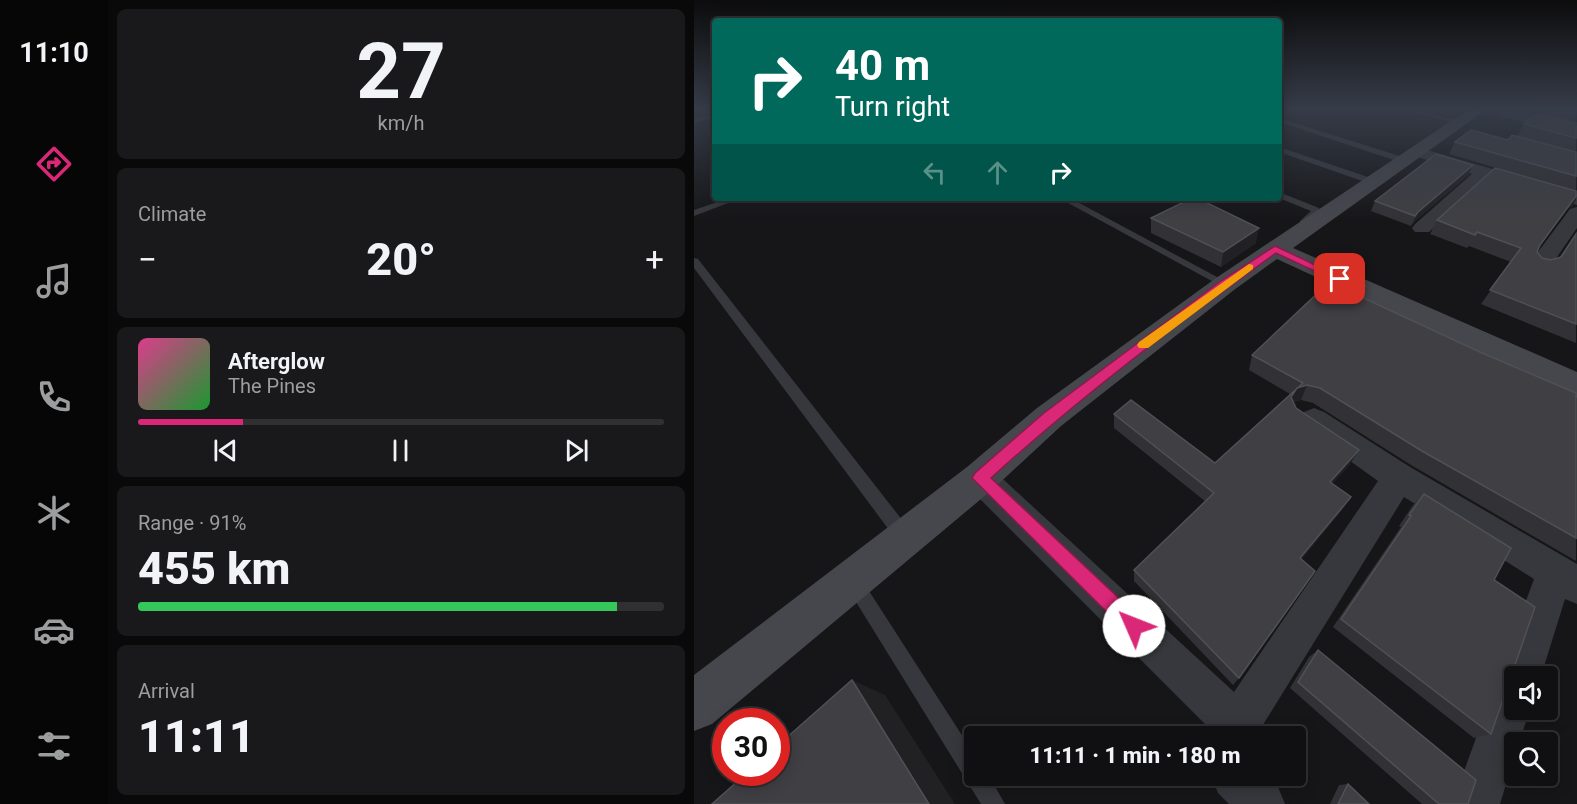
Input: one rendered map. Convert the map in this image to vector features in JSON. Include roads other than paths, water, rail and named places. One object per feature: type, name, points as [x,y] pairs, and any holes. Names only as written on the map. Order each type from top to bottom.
[{"type":"street","points":[[694,706],[980,478],[1049,417],[1273,247],[1427,147]]},
{"type":"street","points":[[1410,156],[1484,172],[1576,200]]},
{"type":"street","points":[[1422,228],[1484,172]]},
{"type":"street","points":[[1540,265],[1576,213]]},
{"type":"street","points":[[1273,247],[1576,386]]},
{"type":"street","points":[[1302,412],[1399,477],[1566,579],[1525,666]]},
{"type":"street","points":[[1237,726],[1399,477]]},
{"type":"street","points":[[980,478],[1229,726]]},
{"type":"street","points":[[1476,804],[1504,720]]},
{"type":"street","points":[[1244,786],[1261,804]]},
{"type":"lane","points":[[1376,147],[1410,156]]},
{"type":"lane","points":[[1282,150],[1371,181]]},
{"type":"lane","points":[[1273,247],[1316,210],[1282,196]]},
{"type":"lane","points":[[694,213],[728,201]]},
{"type":"lane","points":[[1069,201],[1225,284]]},
{"type":"lane","points":[[694,261],[905,537]]},
{"type":"lane","points":[[852,579],[964,757]]},
{"type":"lane","points":[[983,786],[994,804]]}]
